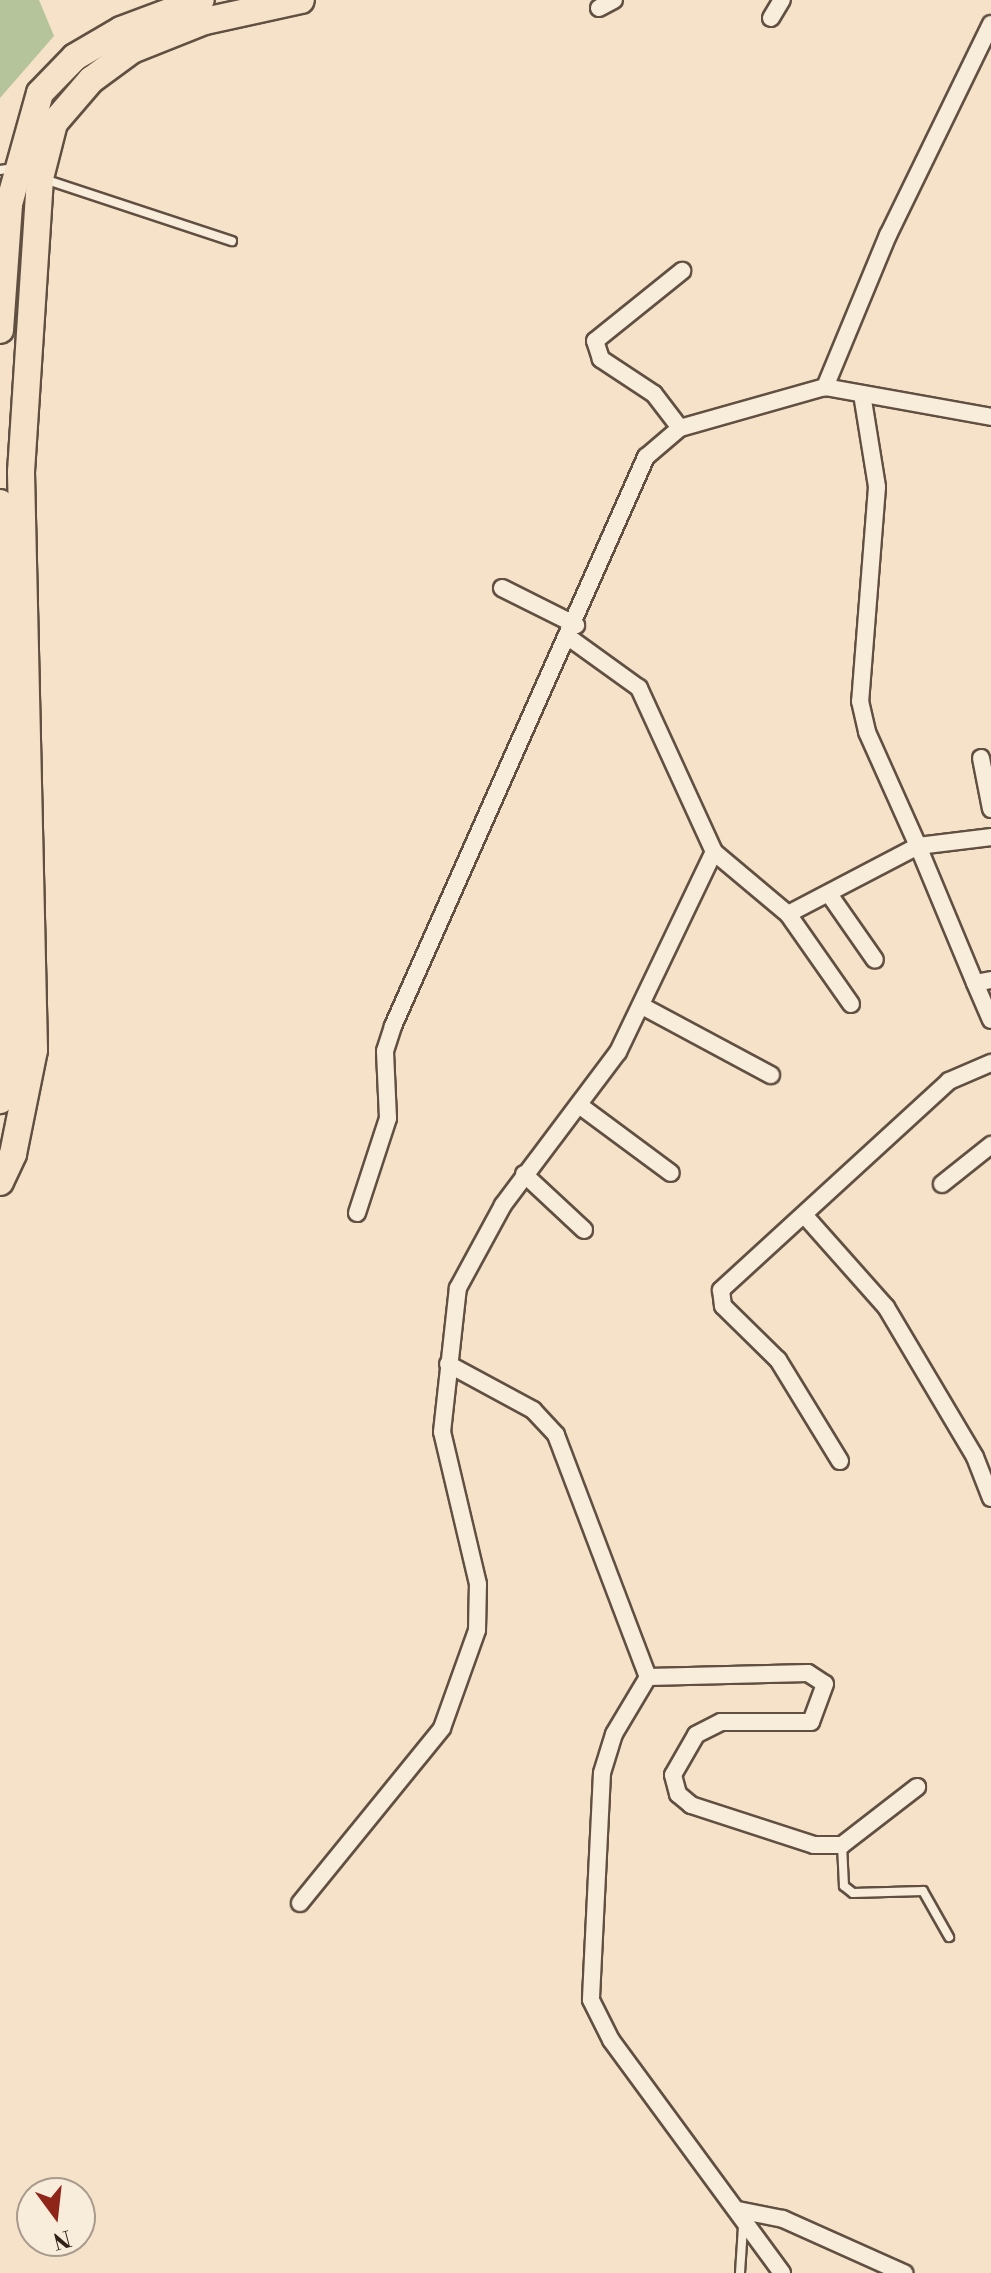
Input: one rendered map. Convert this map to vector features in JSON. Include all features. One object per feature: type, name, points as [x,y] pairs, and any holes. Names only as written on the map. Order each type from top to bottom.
[{"type":"highway","points":[[0,330],[19,172],[40,93],[75,57],[149,16],[201,0]]},
{"type":"highway","points":[[0,1182],[13,1154],[34,1050],[21,472],[19,172],[54,123],[91,80],[132,50],[205,21],[301,0]]},
{"type":"highway","points":[[0,503],[10,1039],[0,1100]]},
{"type":"street","points":[[771,18],[782,0]]},
{"type":"street","points":[[825,387],[860,298],[991,24]]},
{"type":"street","points":[[680,428],[654,394],[601,359],[595,341],[682,271]]},
{"type":"street","points":[[357,1213],[388,1118],[385,1051],[393,1026],[472,838],[574,632],[646,457],[680,428],[825,387],[991,417]]},
{"type":"street","points":[[862,394],[877,487],[860,701],[918,846],[983,982],[991,1020]]},
{"type":"street","points":[[502,588],[574,632],[639,688],[714,852],[788,914],[851,1004]]},
{"type":"street","points":[[981,758],[991,809]]},
{"type":"street","points":[[788,914],[918,846],[991,837]]},
{"type":"street","points":[[300,1903],[442,1728],[477,1630],[478,1584],[443,1447],[448,1364],[458,1288],[524,1174],[579,1105],[644,1007],[714,852]]},
{"type":"street","points":[[829,894],[875,960]]},
{"type":"street","points":[[644,1007],[771,1075]]},
{"type":"street","points":[[840,1461],[778,1360],[720,1298],[725,1283],[806,1217],[949,1081],[991,1063]]},
{"type":"street","points":[[579,1105],[671,1173]]},
{"type":"street","points":[[942,1184],[991,1145]]},
{"type":"street","points":[[524,1174],[584,1230]]},
{"type":"street","points":[[806,1217],[886,1307],[975,1457],[991,1498]]},
{"type":"street","points":[[448,1364],[533,1410],[556,1435],[648,1677]]},
{"type":"street","points":[[648,1677],[821,1677],[825,1688],[815,1719],[712,1725],[691,1741],[674,1785],[691,1805],[814,1845],[842,1845],[917,1787]]},
{"type":"street","points":[[648,1677],[614,1734],[602,1773],[589,1987],[611,2040],[782,2273]]},
{"type":"street","points":[[740,2214],[783,2219],[904,2273]]},
{"type":"lane","points":[[19,172],[232,241]]},
{"type":"lane","points":[[842,1845],[844,1886],[853,1893],[923,1891],[949,1937]]},
{"type":"lane","points":[[740,2214],[740,2273]]},
{"type":"green space","points":[[0,0],[39,0],[54,36],[0,98]]}]
